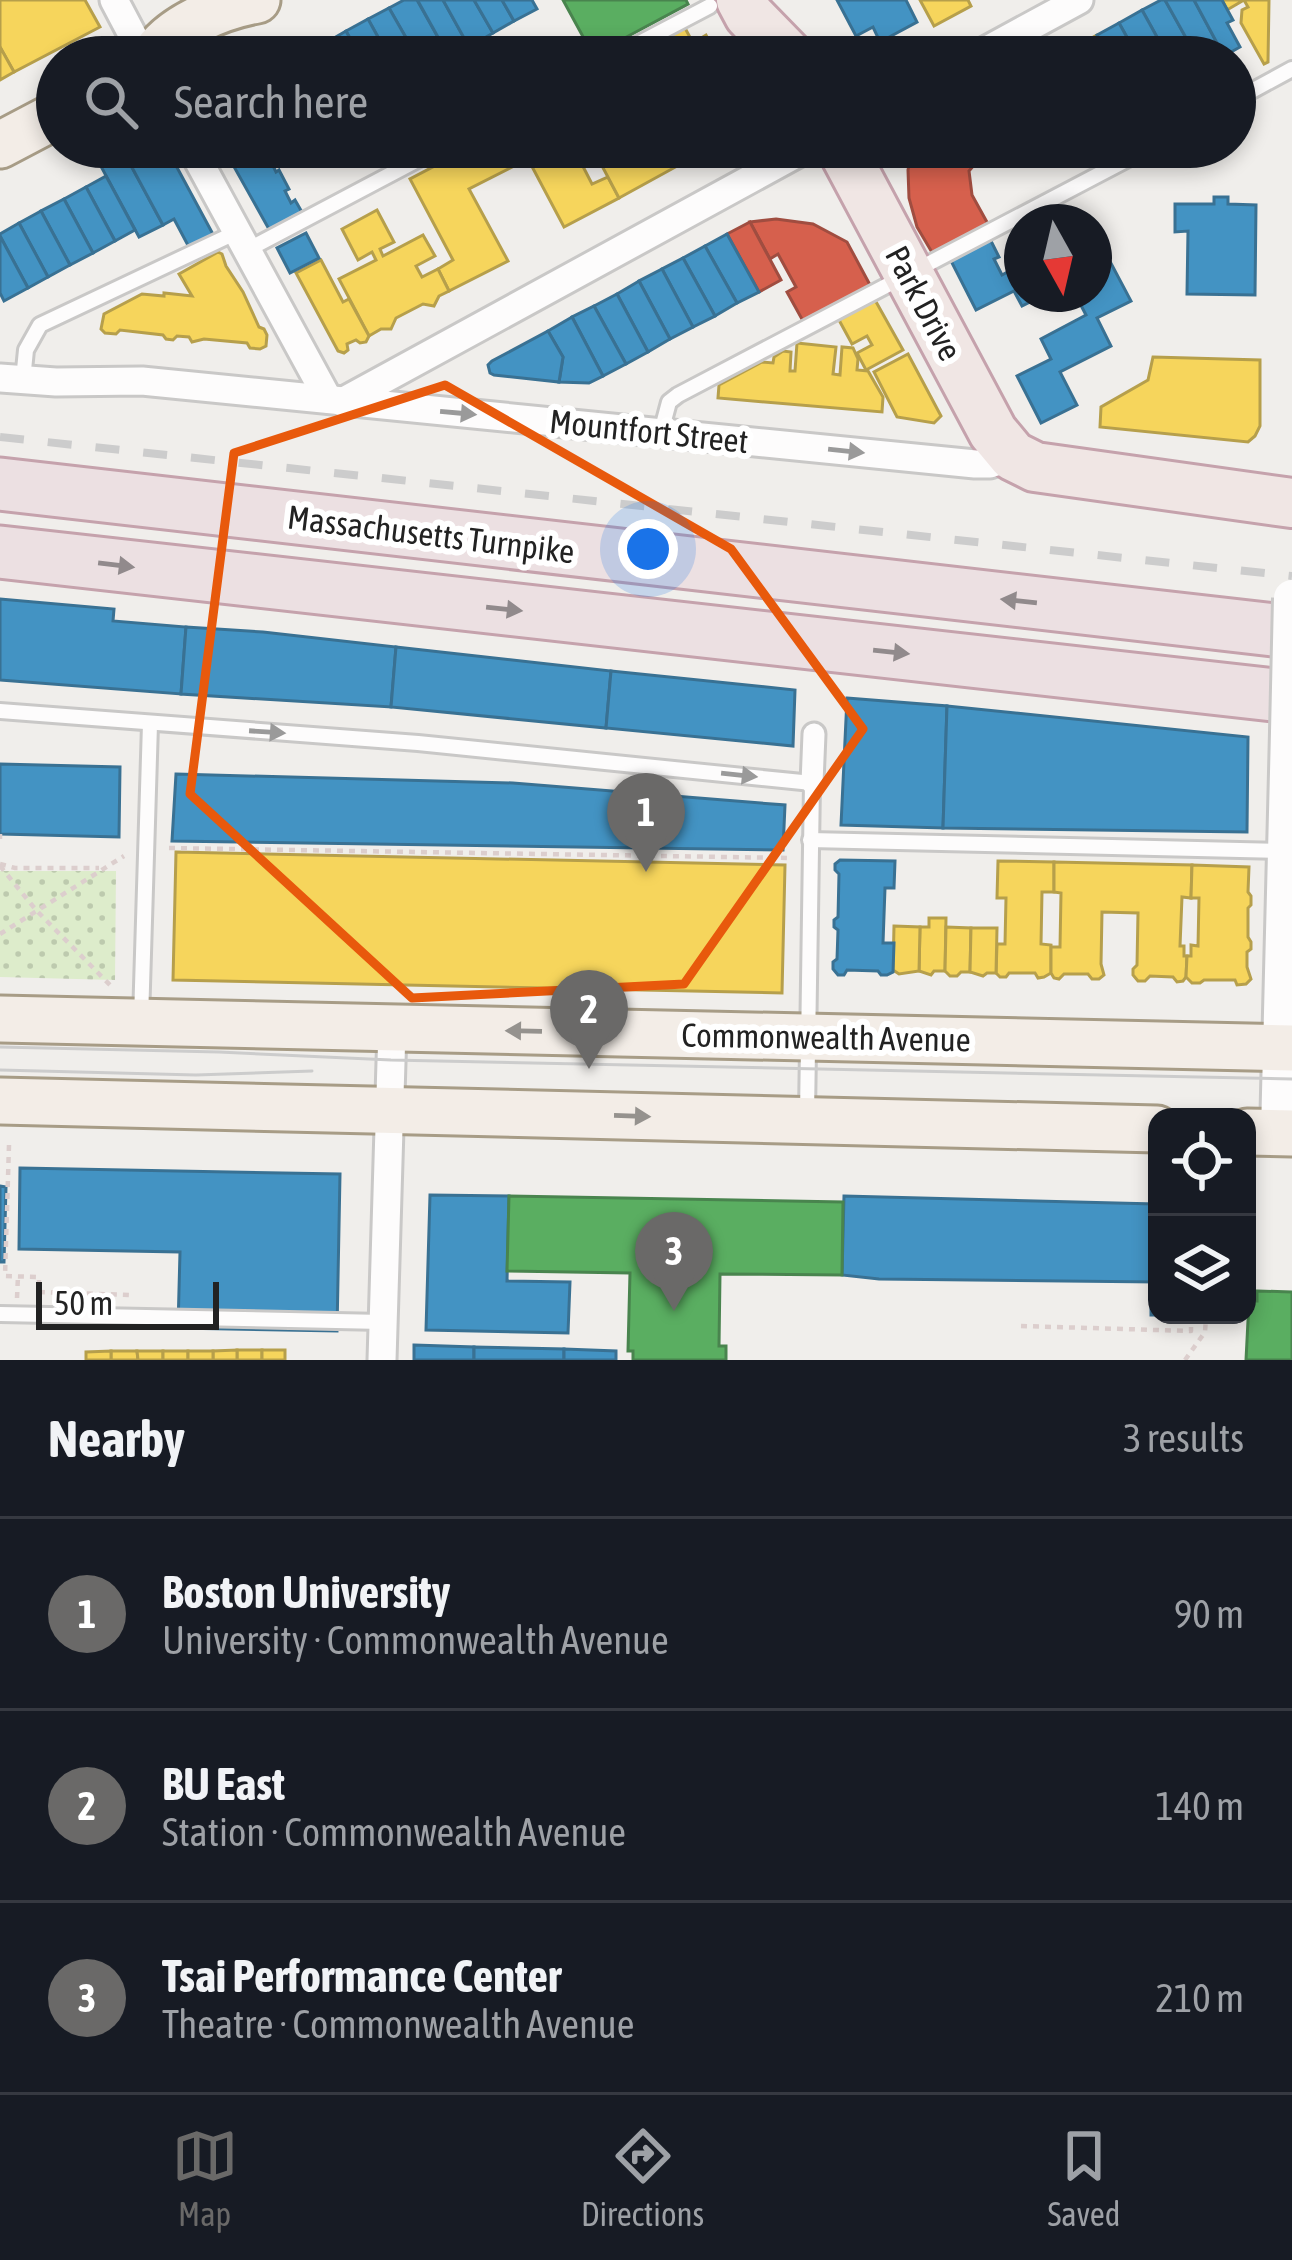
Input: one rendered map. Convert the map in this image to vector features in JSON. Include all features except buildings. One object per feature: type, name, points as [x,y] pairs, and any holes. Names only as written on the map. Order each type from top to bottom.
[{"type":"highway","points":[[783,0],[789,36]]},
{"type":"highway","points":[[725,3],[749,15],[770,36]]},
{"type":"highway","name":"Park Drive","points":[[852,168],[993,432],[1013,456]]},
{"type":"highway","name":"Mountfort Street","points":[[1013,456],[1035,467],[1292,503]]},
{"type":"highway","name":"Massachusetts Turnpike","points":[[0,484],[1292,632]]},
{"type":"highway","name":"Massachusetts Turnpike","points":[[0,552],[1291,714]]},
{"type":"main road","points":[[171,36],[224,9],[257,0]]},
{"type":"main road","points":[[230,36],[272,0]]},
{"type":"main road","points":[[0,145],[36,126]]},
{"type":"main road","name":"Commonwealth Avenue","points":[[0,1019],[129,1007],[392,1029],[1287,1047]]},
{"type":"main road","points":[[0,1101],[1148,1129]]},
{"type":"street","points":[[114,0],[136,36]]},
{"type":"street","points":[[1013,36],[1079,0]]},
{"type":"street","points":[[202,168],[335,401],[770,168]]},
{"type":"street","name":"Mountfort Street","points":[[11,379],[142,381],[975,464],[1013,456]]},
{"type":"street","points":[[1273,1132],[1287,1047],[1292,598]]},
{"type":"street","points":[[812,783],[814,734]]},
{"type":"street","points":[[382,1360],[392,1029]]},
{"type":"lane","points":[[657,36],[725,3]]},
{"type":"lane","points":[[1256,89],[1292,69]]},
{"type":"lane","points":[[11,379],[40,326],[242,241],[397,168]]},
{"type":"lane","points":[[661,432],[669,402],[678,394],[1110,168]]},
{"type":"lane","points":[[0,712],[418,743],[812,783],[806,1120]]},
{"type":"lane","points":[[129,1007],[151,724]]},
{"type":"lane","points":[[810,840],[1286,851]]},
{"type":"lane","points":[[0,1314],[383,1322]]},
{"type":"path","points":[[169,848],[789,858]]},
{"type":"path","points":[[0,934],[124,856]]},
{"type":"path","points":[[0,865],[36,910],[129,1007]]},
{"type":"path","points":[[0,865],[105,868]]},
{"type":"path","points":[[9,1145],[5,1276],[39,1277],[39,1292],[131,1295],[130,1317]]},
{"type":"path","points":[[17,1304],[18,1276]]},
{"type":"path","points":[[1021,1326],[1191,1330],[1191,1324]]},
{"type":"path","points":[[1185,1360],[1206,1324]]},
{"type":"highlighted area","points":[[445,385],[731,549],[863,729],[684,984],[412,998],[190,794],[234,453]]},
{"type":"green space","points":[[0,871],[116,871],[115,980],[0,977]]},
{"type":"tram line","points":[[0,1047],[1292,1079]]},
{"type":"tram line","points":[[0,1070],[196,1075],[312,1071]]},
{"type":"railway","points":[[0,437],[1292,576]]},
{"type":"place","name":"Boston University","points":[[646,872]]},
{"type":"place","name":"BU East","points":[[589,1069]]},
{"type":"place","name":"Tsai Performance Center","points":[[674,1311]]}]
